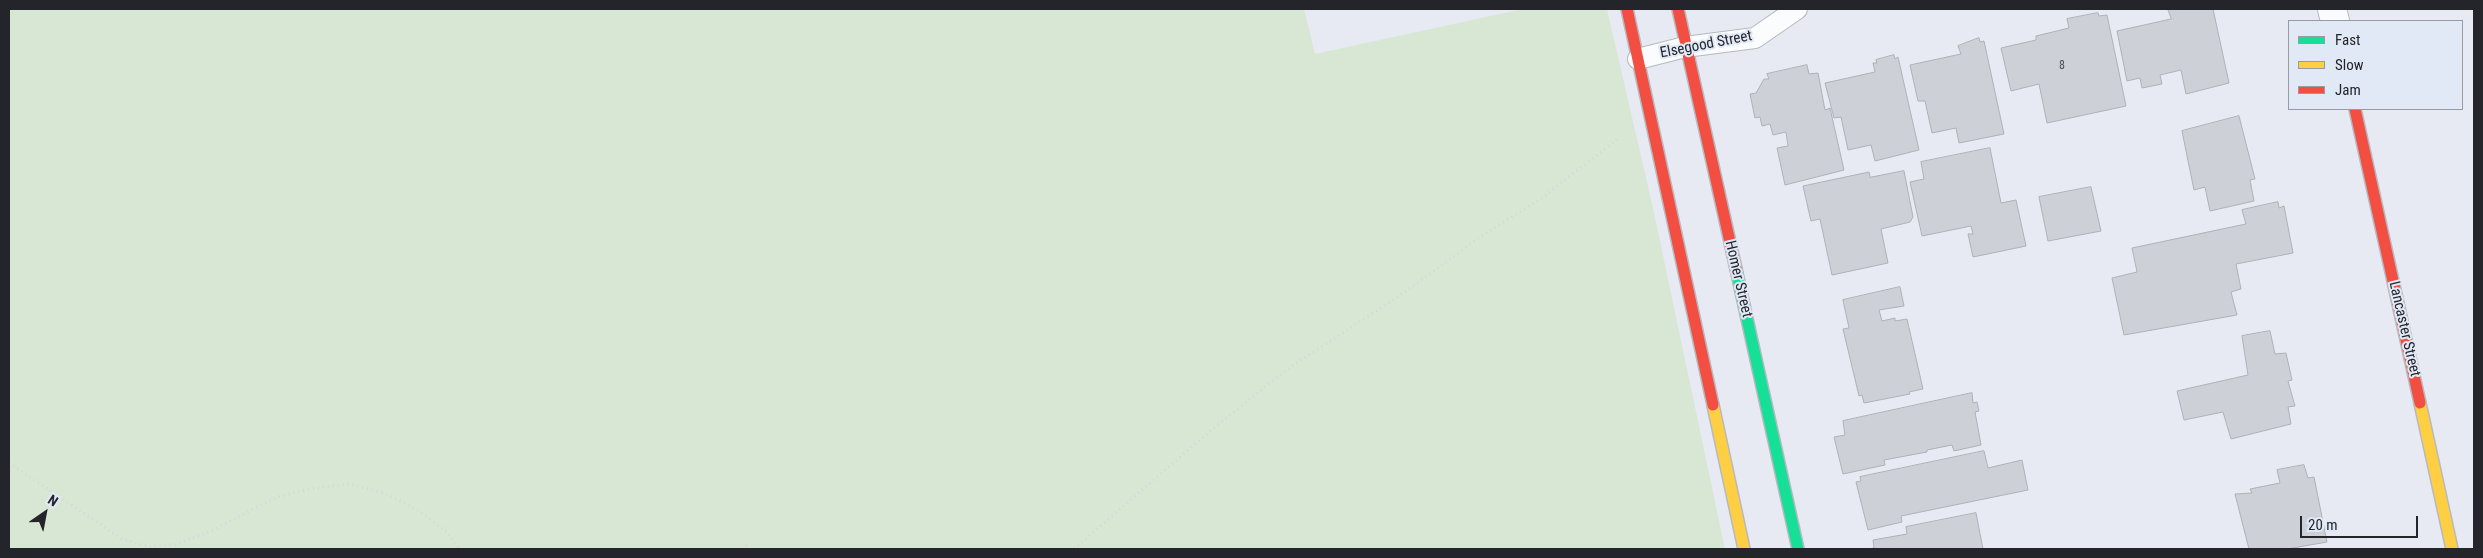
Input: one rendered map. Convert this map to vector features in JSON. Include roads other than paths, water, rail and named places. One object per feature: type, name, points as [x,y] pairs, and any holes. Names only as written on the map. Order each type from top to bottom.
[{"type":"street","points":[[1627,9],[1744,549]]},
{"type":"street","name":"Homer Street","points":[[1678,9],[1798,549]]},
{"type":"street","name":"Lancaster Street","points":[[2355,110],[2452,549]]},
{"type":"lane","name":"Elsegood Street","points":[[1638,59],[1685,47],[1755,38],[1797,9]]}]
